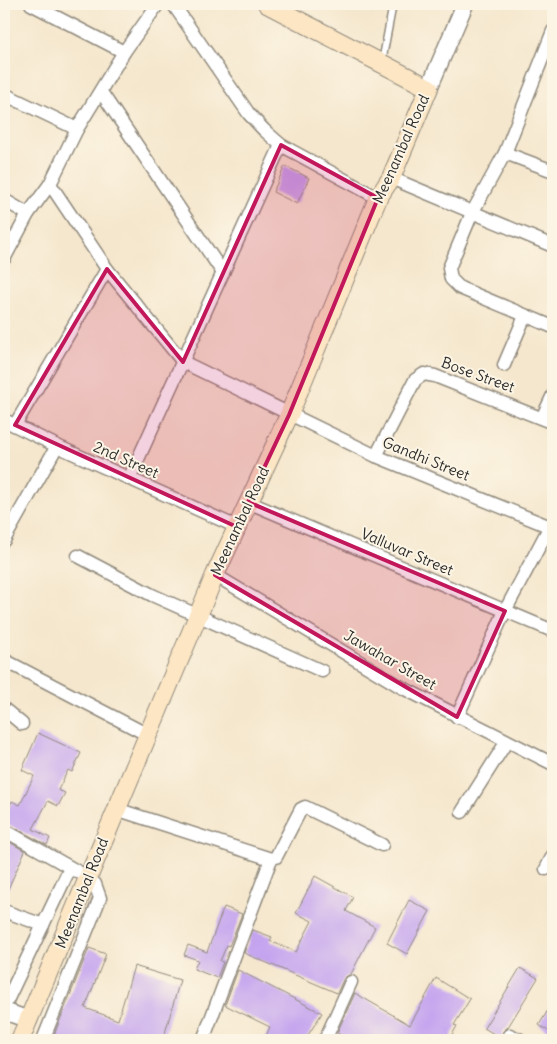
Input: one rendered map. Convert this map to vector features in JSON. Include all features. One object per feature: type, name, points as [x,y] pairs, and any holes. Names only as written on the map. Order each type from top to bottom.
[{"type":"main road","points":[[267,4],[429,88]]},
{"type":"main road","name":"Meenambal Road","points":[[20,1040],[200,614],[214,575],[289,415],[378,198],[391,178],[429,88]]},
{"type":"street","points":[[31,4],[124,52]]},
{"type":"street","points":[[4,259],[28,214],[50,184],[77,129],[124,52],[158,4]]},
{"type":"street","points":[[173,4],[249,114],[281,145],[378,198]]},
{"type":"street","name":"Meenambal Road","points":[[429,88],[465,4]]},
{"type":"street","points":[[553,31],[505,153],[472,213],[449,268],[451,279],[460,288],[553,327]]},
{"type":"street","points":[[101,92],[223,273]]},
{"type":"street","points":[[4,94],[77,129]]},
{"type":"street","points":[[129,478],[281,145]]},
{"type":"street","points":[[505,153],[553,171]]},
{"type":"street","points":[[391,178],[553,246]]},
{"type":"street","points":[[50,184],[107,269],[183,362]]},
{"type":"street","points":[[4,200],[28,214]]},
{"type":"street","points":[[10,422],[107,269]]},
{"type":"street","points":[[504,365],[525,316]]},
{"type":"street","name":"Gandhi Street","points":[[183,362],[376,456],[552,527]]},
{"type":"street","name":"Bose Street","points":[[376,456],[415,380],[424,374],[444,379],[548,420]]},
{"type":"street","points":[[548,420],[553,395]]},
{"type":"street","name":"2nd Street","points":[[10,422],[57,446],[237,527]]},
{"type":"street","points":[[6,531],[57,446]]},
{"type":"street","name":"Valluvar Street","points":[[248,502],[553,631]]},
{"type":"street","points":[[457,716],[505,611],[552,527]]},
{"type":"street","points":[[78,556],[152,595],[200,614],[322,671]]},
{"type":"street","name":"Jawahar Street","points":[[214,575],[403,688],[553,764]]},
{"type":"street","points":[[4,660],[148,735]]},
{"type":"street","points":[[4,709],[22,724]]},
{"type":"street","points":[[462,812],[508,741]]},
{"type":"street","points":[[116,809],[271,859],[276,857],[301,808],[305,807],[382,845]]},
{"type":"street","points":[[4,830],[89,878],[95,884],[100,898],[43,1040]]},
{"type":"street","points":[[546,869],[553,855]]},
{"type":"street","points":[[203,1040],[271,859]]},
{"type":"street","points":[[4,1007],[70,868]]},
{"type":"street","points":[[4,911],[43,925]]},
{"type":"street","points":[[325,1040],[351,982]]},
{"type":"street","points":[[4,1011],[29,1020]]},
{"type":"lane","points":[[382,63],[393,4]]},
{"type":"highlighted area","points":[[281,145],[378,198],[289,415],[248,502],[505,611],[457,717],[215,575],[237,527],[15,425],[107,269],[183,362]]},
{"type":"building","points":[[285,166],[309,178],[297,204],[273,192]]},
{"type":"building","points":[[38,733],[81,753],[72,772],[68,770],[58,790],[65,793],[58,806],[48,801],[33,829],[50,838],[47,845],[4,822],[4,817],[12,801],[20,805],[34,776],[22,770]]},
{"type":"building","points":[[4,839],[25,851],[4,898]]},
{"type":"building","points":[[315,876],[353,897],[346,911],[375,927],[351,974],[344,978],[337,993],[244,953],[253,930],[272,937],[270,941],[296,952],[312,921],[296,913]]},
{"type":"building","points":[[409,900],[430,911],[407,954],[387,943]]},
{"type":"building","points":[[224,907],[242,914],[229,946],[227,945],[220,961],[223,962],[217,978],[194,969],[198,960],[184,955],[188,945],[207,952]]},
{"type":"building","points":[[89,948],[106,954],[85,1008],[118,1020],[134,966],[180,980],[163,1040],[52,1040]]},
{"type":"building","points":[[520,968],[538,978],[508,1027],[503,1031],[501,1038],[484,1028]]},
{"type":"building","points":[[238,970],[322,1013],[305,1040],[264,1040],[270,1027],[225,1005]]},
{"type":"building","points":[[436,978],[470,999],[454,1025],[457,1026],[449,1040],[350,1040],[337,1033],[355,993],[410,1025]]},
{"type":"building","points":[[553,1002],[553,1034],[539,1025]]}]
